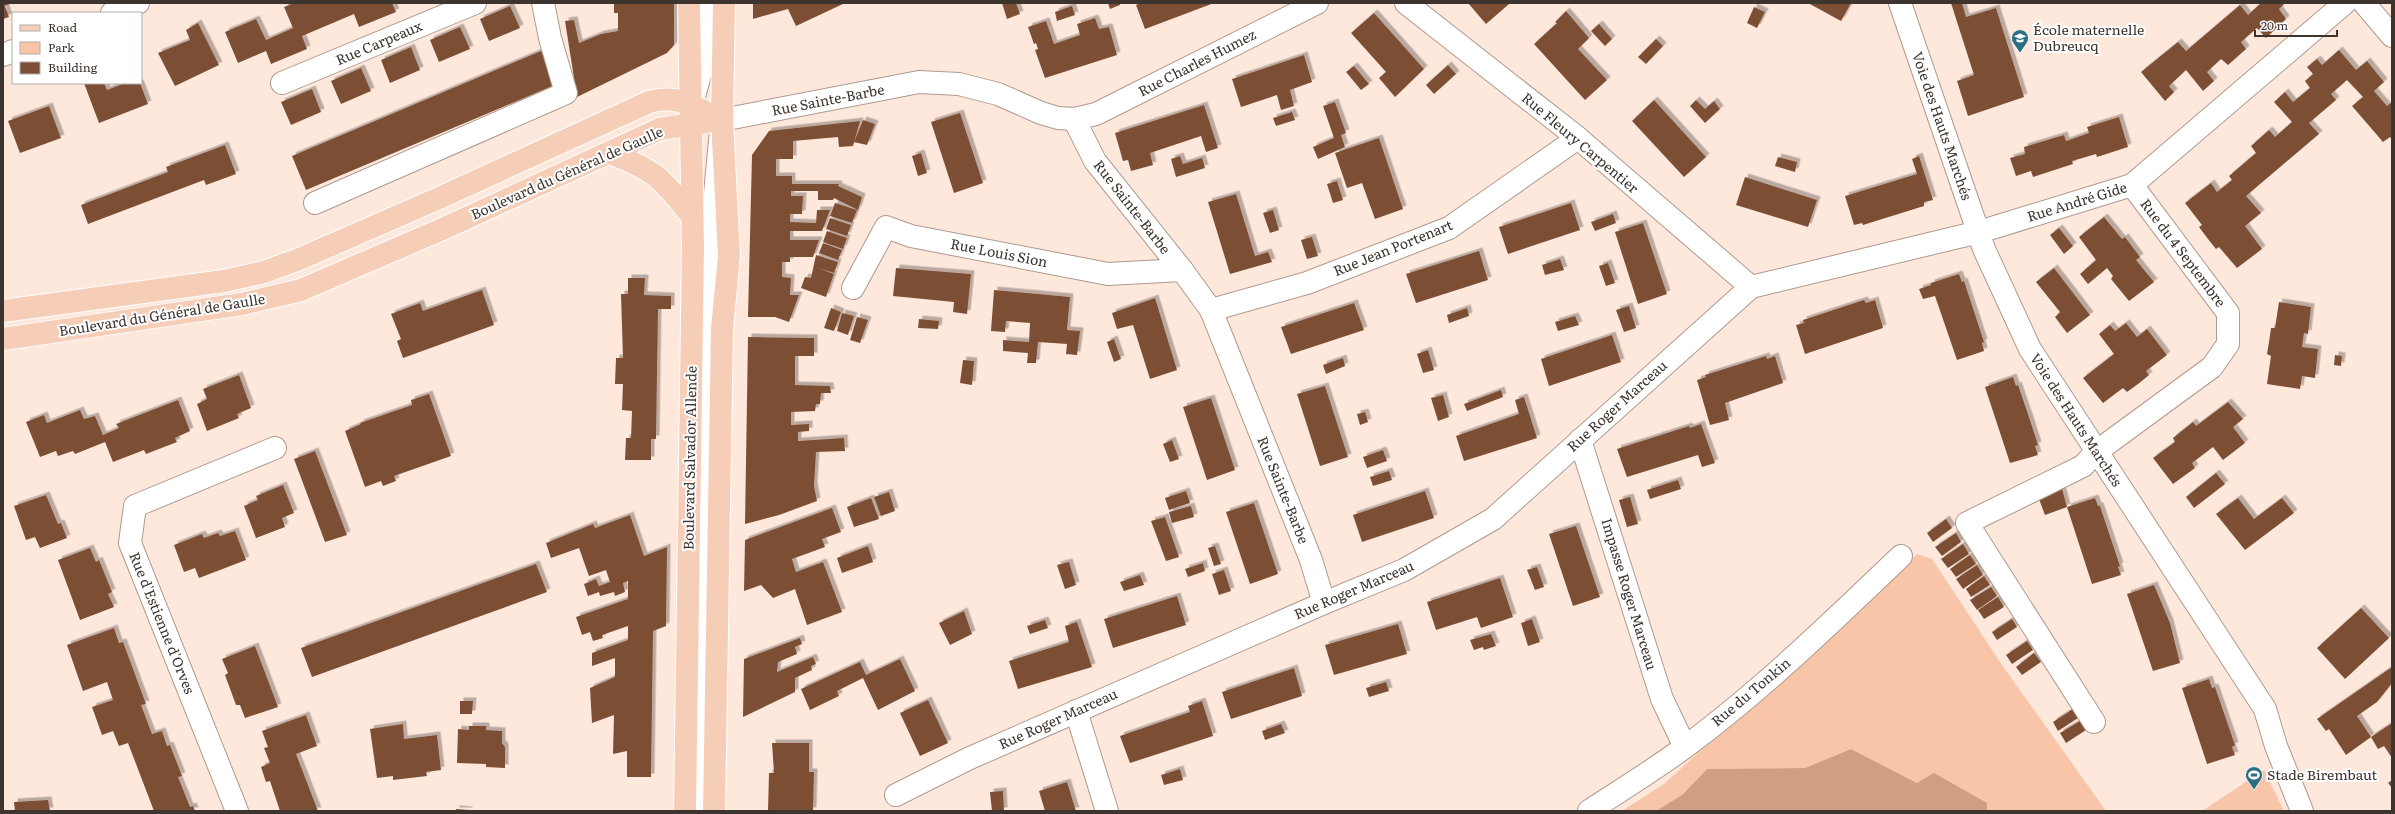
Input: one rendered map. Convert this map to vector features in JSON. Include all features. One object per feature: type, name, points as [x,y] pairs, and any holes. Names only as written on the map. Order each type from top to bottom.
[{"type":"main road","name":"Boulevard Salvador Allende","points":[[685,811],[693,247],[691,215],[692,114],[689,3]]},
{"type":"main road","points":[[714,811],[722,329],[729,256],[722,120],[724,3]]},
{"type":"main road","name":"Boulevard du Général de Gaulle","points":[[3,311],[224,281],[264,272],[297,260],[423,205],[649,102],[662,98],[677,99],[692,114],[722,120]]},
{"type":"main road","name":"Boulevard du Général de Gaulle","points":[[3,339],[242,304],[301,290],[447,227],[692,114]]},
{"type":"main road","points":[[610,153],[639,164],[654,174],[666,184],[691,215]]},
{"type":"street","points":[[115,12],[138,3]]},
{"type":"street","name":"Rue Carpeaux","points":[[282,83],[475,3]]},
{"type":"street","points":[[315,203],[566,93],[550,38],[543,3]]},
{"type":"street","points":[[692,114],[710,38],[710,3]]},
{"type":"street","name":"Rue Charles Humez","points":[[1074,118],[1096,114],[1317,3]]},
{"type":"street","name":"Rue Fleury Carpentier","points":[[1406,3],[1578,138],[1751,287]]},
{"type":"street","name":"Voie des Hauts Marchés","points":[[1900,3],[1984,249],[2030,349],[2265,709],[2276,746],[2302,811]]},
{"type":"street","name":"Rue André Gide","points":[[1751,287],[1979,232],[2132,185],[2345,3]]},
{"type":"street","points":[[2364,3],[2392,36]]},
{"type":"street","name":"Rue Sainte-Barbe","points":[[722,120],[919,82],[959,84],[998,94],[1040,113],[1058,118],[1074,118],[1095,161],[1182,270],[1211,310],[1311,560],[1324,603]]},
{"type":"street","points":[[699,811],[709,257],[722,120]]},
{"type":"street","name":"Rue Jean Portenart","points":[[1211,310],[1308,283],[1449,228],[1578,138]]},
{"type":"street","name":"Rue du 4 Septembre","points":[[2094,722],[1967,523],[2083,466],[2096,452],[2212,367],[2228,344],[2228,313],[2132,185]]},
{"type":"street","name":"Rue Louis Sion","points":[[853,288],[886,227],[911,236],[1108,274],[1182,270]]},
{"type":"street","name":"Rue Roger Marceau","points":[[896,795],[970,758],[1076,711],[1324,603],[1404,570],[1493,519],[1751,287]]},
{"type":"street","name":"Impasse Roger Marceau","points":[[1580,440],[1662,699],[1685,747]]},
{"type":"street","name":"Rue d'Estienne d'Orves","points":[[237,811],[130,543],[135,506],[275,448]]},
{"type":"street","name":"Rue du Tonkin","points":[[1589,811],[1685,747],[1819,634],[1901,556]]},
{"type":"street","points":[[1076,711],[1107,811]]},
{"type":"green space","points":[[1917,554],[1932,559],[2002,665],[2106,811],[1987,811],[1987,803],[1917,783],[1851,749],[1805,768],[1707,769],[1682,795],[1656,811],[1622,811],[1664,784]]},
{"type":"green space","name":"Stade Birembaut","points":[[2264,770],[2284,811],[2202,811]]},
{"type":"shaded area","points":[[1851,749],[1917,783],[1934,773],[1987,803],[1987,811],[1656,811],[1682,795],[1707,769],[1805,768]]},
{"type":"building","points":[[3,3],[12,3],[5,6],[9,17],[3,19]]},
{"type":"building","points":[[294,3],[392,3],[396,12],[359,27],[354,14],[302,36],[307,49],[271,64],[266,51],[238,63],[225,32],[256,19],[266,40],[293,28],[284,7]]},
{"type":"building","points":[[614,3],[674,3],[674,45],[667,53],[577,97],[565,21],[574,20],[579,43],[601,34],[618,31],[618,13],[614,13]]},
{"type":"building","points":[[753,3],[845,3],[796,26],[788,9],[753,19]]},
{"type":"building","points":[[1002,3],[1016,3],[1020,14],[1007,19]]},
{"type":"building","points":[[1108,3],[1120,3],[1120,5],[1110,9]]},
{"type":"building","points":[[1141,3],[1214,3],[1145,29],[1136,5]]},
{"type":"building","points":[[1468,3],[1508,3],[1509,4],[1486,24]]},
{"type":"building","points":[[1808,3],[1851,3],[1841,21]]},
{"type":"building","points":[[1951,3],[1962,3],[1966,17],[1996,8],[2024,97],[1968,116],[1957,81],[1974,75]]},
{"type":"building","points":[[2261,3],[2285,3],[2279,9],[2286,19],[2266,38],[2257,28],[2241,42],[2246,49],[2228,65],[2221,59],[2207,72],[2214,81],[2203,91],[2186,70],[2169,86],[2174,92],[2165,101],[2141,72],[2178,42],[2186,51],[2240,5],[2248,15]]},
{"type":"building","points":[[510,6],[520,28],[489,41],[480,19]]},
{"type":"building","points":[[1072,6],[1075,15],[1057,21],[1055,12]]},
{"type":"building","points":[[1754,7],[1765,12],[1757,28],[1747,23]]},
{"type":"building","points":[[1566,11],[1589,38],[1578,49],[1607,80],[1585,100],[1534,44],[1557,23],[1555,22]]},
{"type":"building","points":[[1374,13],[1424,69],[1395,97],[1379,78],[1386,72],[1351,33]]},
{"type":"building","points":[[1095,18],[1099,29],[1109,27],[1117,55],[1045,78],[1035,50],[1038,49],[1036,43],[1034,44],[1028,27],[1046,21],[1054,44],[1080,35],[1077,24]]},
{"type":"building","points":[[198,23],[219,65],[175,86],[158,53],[190,40],[186,30]]},
{"type":"building","points":[[1599,24],[1612,39],[1605,46],[1591,31]]},
{"type":"building","points":[[460,27],[470,49],[439,62],[430,40]]},
{"type":"building","points":[[1656,39],[1663,46],[1646,64],[1638,57]]},
{"type":"building","points":[[411,47],[420,70],[390,83],[381,60]]},
{"type":"building","points":[[2339,50],[2356,70],[2367,61],[2384,82],[2374,91],[2387,106],[2392,102],[2392,140],[2390,137],[2383,142],[2352,106],[2363,97],[2347,80],[2331,94],[2336,100],[2309,123],[2319,134],[2246,196],[2261,213],[2245,226],[2262,249],[2237,268],[2219,247],[2216,249],[2208,239],[2199,227],[2202,225],[2185,203],[2211,183],[2217,192],[2232,180],[2229,176],[2256,153],[2251,146],[2269,130],[2275,137],[2292,122],[2274,102],[2285,92],[2293,102],[2310,88],[2305,81],[2313,74],[2307,67],[2317,59],[2322,65]]},
{"type":"building","points":[[541,51],[555,85],[306,190],[292,156]]},
{"type":"building","points":[[1304,55],[1312,82],[1290,90],[1294,106],[1281,110],[1277,95],[1241,107],[1232,79]]},
{"type":"building","points":[[1448,65],[1456,74],[1434,94],[1426,85]]},
{"type":"building","points":[[1354,66],[1369,84],[1361,90],[1346,72]]},
{"type":"building","points":[[361,68],[371,91],[341,104],[331,81]]},
{"type":"building","points":[[84,84],[104,84],[107,90],[122,84],[140,84],[148,104],[99,123]]},
{"type":"building","points":[[312,89],[321,112],[291,125],[281,102]]},
{"type":"building","points":[[1654,100],[1706,157],[1684,177],[1632,121]]},
{"type":"building","points":[[1696,100],[1705,109],[1714,101],[1720,109],[1705,123],[1690,106]]},
{"type":"building","points":[[1335,102],[1346,133],[1341,135],[1345,147],[1318,159],[1313,147],[1334,138],[1323,106]]},
{"type":"building","points":[[1204,105],[1218,148],[1206,152],[1201,136],[1150,153],[1153,165],[1131,171],[1128,160],[1123,161],[1115,133]]},
{"type":"building","points":[[49,106],[61,138],[20,153],[8,121]]},
{"type":"building","points":[[1292,112],[1295,120],[1276,126],[1273,118]]},
{"type":"building","points":[[960,113],[983,183],[954,193],[931,122]]},
{"type":"building","points":[[2119,117],[2128,147],[2097,157],[2096,154],[2072,161],[2073,164],[2033,177],[2031,171],[2016,176],[2010,158],[2025,154],[2024,147],[2064,135],[2066,141],[2089,133],[2087,127]]},
{"type":"building","points":[[863,120],[875,124],[867,145],[854,142]]},
{"type":"building","points":[[860,121],[853,146],[839,147],[838,137],[793,141],[793,159],[776,159],[776,176],[792,176],[792,184],[839,184],[838,186],[862,197],[858,210],[834,198],[833,200],[818,200],[818,191],[791,191],[791,196],[803,196],[802,214],[790,214],[790,222],[816,223],[817,210],[830,210],[822,231],[790,231],[790,240],[819,240],[813,257],[790,257],[790,262],[782,262],[782,277],[791,278],[790,295],[799,295],[789,322],[775,317],[748,317],[752,155],[769,131]]},
{"type":"building","points":[[1379,138],[1403,209],[1375,219],[1362,183],[1347,188],[1335,153]]},
{"type":"building","points":[[225,145],[236,174],[206,185],[204,180],[88,224],[81,205],[168,172],[166,167]]},
{"type":"building","points":[[921,153],[927,173],[918,176],[912,156]]},
{"type":"building","points":[[1180,156],[1183,164],[1202,158],[1205,168],[1176,177],[1171,159]]},
{"type":"building","points":[[1919,156],[1933,200],[1924,202],[1924,206],[1863,225],[1862,223],[1854,225],[1845,196],[1917,174],[1912,159]]},
{"type":"building","points":[[1778,157],[1797,162],[1795,172],[1775,166]]},
{"type":"building","points":[[1745,177],[1817,200],[1808,227],[1736,205]]},
{"type":"building","points":[[1337,181],[1343,200],[1333,203],[1327,184]]},
{"type":"building","points":[[1236,194],[1255,256],[1268,252],[1272,262],[1230,274],[1208,202]]},
{"type":"building","points":[[835,203],[857,210],[852,223],[830,216]]},
{"type":"building","points":[[1571,203],[1580,230],[1508,254],[1499,227]]},
{"type":"building","points":[[1273,210],[1279,230],[1270,233],[1263,213]]},
{"type":"building","points":[[1613,214],[1616,223],[1595,231],[1591,222]]},
{"type":"building","points":[[2104,217],[2122,239],[2125,237],[2140,257],[2136,260],[2154,282],[2129,301],[2111,279],[2113,276],[2107,268],[2088,284],[2080,274],[2096,260],[2079,237]]},
{"type":"building","points":[[830,218],[851,225],[847,236],[826,229]]},
{"type":"building","points":[[1643,223],[1667,294],[1638,304],[1615,232]]},
{"type":"building","points":[[2059,228],[2073,246],[2064,254],[2050,235]]},
{"type":"building","points":[[827,231],[847,238],[843,249],[823,242]]},
{"type":"building","points":[[1312,237],[1318,256],[1307,259],[1301,240]]},
{"type":"building","points":[[823,243],[842,250],[838,260],[819,253]]},
{"type":"building","points":[[1479,251],[1488,280],[1416,303],[1406,274]]},
{"type":"building","points":[[816,255],[838,262],[834,273],[818,268],[834,274],[826,297],[801,288],[805,277],[811,278]]},
{"type":"building","points":[[1560,259],[1564,270],[1545,275],[1542,265]]},
{"type":"building","points":[[1608,263],[1615,283],[1606,286],[1599,266]]},
{"type":"building","points":[[896,268],[971,274],[967,314],[953,312],[954,302],[893,296]]},
{"type":"building","points":[[2054,268],[2090,315],[2067,333],[2055,317],[2060,312],[2036,282]]},
{"type":"building","points":[[1959,274],[1962,282],[1964,281],[1984,342],[1982,343],[1984,351],[1957,360],[1935,296],[1923,299],[1919,289],[1931,285],[1931,283]]},
{"type":"building","points":[[628,278],[645,278],[644,295],[671,296],[671,309],[658,309],[656,439],[651,439],[651,460],[625,460],[626,438],[631,438],[632,411],[622,410],[623,384],[615,384],[616,358],[623,358],[621,294],[628,294]]},
{"type":"building","points":[[482,290],[494,325],[403,358],[397,341],[401,339],[391,314],[420,303],[423,311]]},
{"type":"building","points":[[994,290],[1070,297],[1067,330],[1080,331],[1077,355],[1066,354],[1067,344],[1038,342],[1036,363],[1027,363],[1028,353],[1003,351],[1003,340],[1029,342],[1030,323],[1006,321],[1005,332],[991,331]]},
{"type":"building","points":[[1155,298],[1177,370],[1150,379],[1133,325],[1117,329],[1112,313]]},
{"type":"building","points":[[1864,300],[1866,303],[1875,300],[1883,328],[1805,354],[1796,325],[1804,323],[1803,320]]},
{"type":"building","points":[[2279,302],[2311,307],[2308,334],[2304,333],[2302,347],[2318,349],[2315,378],[2302,376],[2300,389],[2267,384],[2271,356],[2267,354],[2271,328],[2275,328]]},
{"type":"building","points":[[1354,303],[1364,330],[1291,354],[1281,327]]},
{"type":"building","points":[[1629,306],[1636,328],[1624,332],[1616,310]]},
{"type":"building","points":[[831,308],[841,312],[834,331],[824,328]]},
{"type":"building","points":[[1467,308],[1469,316],[1449,323],[1447,315]]},
{"type":"building","points":[[842,313],[854,316],[848,335],[837,331]]},
{"type":"building","points":[[1575,316],[1579,325],[1558,331],[1555,322]]},
{"type":"building","points":[[857,317],[868,320],[860,343],[850,340]]},
{"type":"building","points":[[919,319],[939,321],[938,329],[918,328]]},
{"type":"building","points":[[2126,323],[2137,337],[2147,329],[2167,355],[2146,371],[2149,375],[2138,384],[2127,392],[2123,388],[2103,403],[2083,378],[2114,354],[2099,334],[2110,325],[2115,331]]},
{"type":"building","points":[[1612,335],[1621,362],[1549,386],[1541,359]]},
{"type":"building","points":[[748,337],[814,338],[814,356],[795,356],[795,385],[830,386],[831,393],[821,393],[820,404],[816,404],[815,411],[791,412],[791,425],[809,424],[809,431],[798,432],[798,441],[844,438],[845,451],[816,452],[814,486],[817,501],[779,515],[745,524]]},
{"type":"building","points":[[1114,339],[1121,359],[1114,362],[1107,342]]},
{"type":"building","points":[[1428,350],[1434,370],[1423,373],[1417,354]]},
{"type":"building","points":[[2335,355],[2342,356],[2341,366],[2334,365]]},
{"type":"building","points":[[1766,356],[1767,359],[1775,356],[1783,383],[1725,403],[1729,420],[1710,425],[1697,380],[1706,377],[1705,375]]},
{"type":"building","points":[[1343,358],[1345,366],[1326,374],[1323,365]]},
{"type":"building","points":[[963,360],[974,361],[972,385],[960,383]]},
{"type":"building","points":[[239,375],[251,408],[237,414],[239,418],[207,431],[197,404],[207,399],[203,389]]},
{"type":"building","points":[[2013,377],[2016,386],[2018,385],[2038,445],[2035,446],[2038,455],[2010,463],[1985,387]]},
{"type":"building","points":[[1325,386],[1348,457],[1320,466],[1297,394]]},
{"type":"building","points":[[1501,390],[1503,397],[1467,411],[1464,404]]},
{"type":"building","points":[[429,394],[451,456],[394,476],[396,481],[383,486],[381,481],[365,487],[345,431],[361,424],[360,423],[412,405],[411,400]]},
{"type":"building","points":[[1443,395],[1449,417],[1438,421],[1431,398]]},
{"type":"building","points":[[1524,397],[1537,438],[1464,461],[1456,436],[1519,414],[1515,400]]},
{"type":"building","points":[[1211,398],[1235,470],[1207,480],[1183,407]]},
{"type":"building","points":[[178,400],[190,431],[175,438],[177,442],[146,454],[144,450],[113,462],[105,442],[75,454],[73,451],[58,456],[56,451],[40,457],[26,422],[44,415],[47,423],[80,410],[84,419],[95,416],[103,435],[119,428],[116,424]]},
{"type":"building","points":[[2228,402],[2243,419],[2233,427],[2245,443],[2223,460],[2213,447],[2192,463],[2195,468],[2173,484],[2153,458],[2175,442],[2173,438],[2193,422],[2196,426]]},
{"type":"building","points":[[1365,412],[1368,422],[1360,425],[1357,414]]},
{"type":"building","points":[[1701,424],[1715,463],[1702,467],[1698,455],[1627,477],[1617,449],[1689,426],[1690,428]]},
{"type":"building","points":[[1172,440],[1179,459],[1170,462],[1163,444]]},
{"type":"building","points":[[1383,450],[1387,461],[1367,468],[1363,457]]},
{"type":"building","points":[[315,451],[347,535],[325,542],[294,459]]},
{"type":"building","points":[[1389,471],[1392,480],[1373,486],[1370,477]]},
{"type":"building","points":[[2216,473],[2225,484],[2194,508],[2186,497]]},
{"type":"building","points":[[1678,480],[1681,489],[1650,499],[1647,490]]},
{"type":"building","points":[[283,485],[294,513],[282,518],[285,527],[256,538],[244,506],[258,500],[256,496]]},
{"type":"building","points":[[2062,489],[2067,507],[2045,515],[2039,499]]},
{"type":"building","points":[[1186,491],[1190,503],[1169,510],[1165,498]]},
{"type":"building","points":[[1425,491],[1434,518],[1362,542],[1353,515]]},
{"type":"building","points":[[889,492],[895,511],[881,516],[874,497]]},
{"type":"building","points":[[46,495],[58,524],[61,523],[67,538],[40,548],[35,537],[26,540],[14,506]]},
{"type":"building","points":[[1630,497],[1638,524],[1627,527],[1619,500]]},
{"type":"building","points":[[871,498],[879,519],[854,527],[847,507]]},
{"type":"building","points":[[2095,498],[2098,506],[2100,506],[2120,566],[2118,567],[2121,575],[2092,584],[2067,507]]},
{"type":"building","points":[[2238,498],[2254,519],[2282,498],[2294,513],[2245,550],[2216,514]]},
{"type":"building","points":[[1254,503],[1278,574],[1250,584],[1226,512]]},
{"type":"building","points":[[1191,506],[1194,517],[1172,523],[1169,512]]},
{"type":"building","points":[[832,508],[841,532],[822,539],[825,547],[792,559],[796,572],[823,562],[842,612],[807,625],[795,589],[773,598],[761,585],[744,591],[745,540]]},
{"type":"building","points":[[630,515],[644,556],[667,547],[666,626],[653,631],[651,777],[627,777],[627,751],[613,754],[614,715],[592,723],[590,688],[615,677],[615,658],[592,666],[592,653],[628,640],[628,626],[602,635],[603,638],[593,641],[590,632],[582,635],[576,617],[628,599],[628,581],[623,583],[625,592],[615,596],[614,592],[600,596],[599,592],[588,596],[584,584],[596,579],[599,586],[610,582],[606,570],[589,576],[579,548],[551,558],[546,543],[593,524],[595,528]]},
{"type":"building","points":[[1165,517],[1179,557],[1166,561],[1151,521]]},
{"type":"building","points":[[1946,519],[1952,528],[1933,542],[1927,533]]},
{"type":"building","points":[[1576,526],[1600,597],[1573,606],[1549,534]]},
{"type":"building","points":[[235,531],[246,560],[199,578],[195,568],[184,572],[174,545],[202,534],[204,538],[218,533],[220,536]]},
{"type":"building","points":[[1956,533],[1961,542],[1942,556],[1935,547]]},
{"type":"building","points":[[1963,544],[1969,554],[1948,568],[1941,559]]},
{"type":"building","points":[[868,546],[873,562],[842,573],[837,558]]},
{"type":"building","points":[[1215,546],[1221,564],[1214,566],[1208,548]]},
{"type":"building","points":[[90,548],[96,562],[99,560],[112,592],[108,594],[114,607],[80,620],[58,560]]},
{"type":"building","points":[[1970,555],[1976,564],[1956,577],[1950,569]]},
{"type":"building","points":[[1069,562],[1076,585],[1065,589],[1057,565]]},
{"type":"building","points":[[1203,563],[1205,571],[1188,577],[1185,569]]},
{"type":"building","points":[[536,564],[547,592],[312,677],[301,648]]},
{"type":"building","points":[[1977,565],[1983,575],[1963,589],[1956,579]]},
{"type":"building","points":[[1537,567],[1544,587],[1535,590],[1527,570]]},
{"type":"building","points":[[1224,570],[1231,591],[1219,595],[1212,574]]},
{"type":"building","points":[[1140,575],[1144,585],[1124,591],[1120,582]]},
{"type":"building","points":[[1984,576],[1990,585],[1971,597],[1966,589]]},
{"type":"building","points":[[1500,578],[1513,617],[1481,628],[1477,617],[1436,630],[1427,602]]},
{"type":"building","points":[[2154,585],[2170,623],[2180,663],[2153,671],[2127,594]]},
{"type":"building","points":[[1991,587],[1997,596],[1977,610],[1970,600]]},
{"type":"building","points":[[1177,596],[1186,625],[1113,648],[1104,619]]},
{"type":"building","points":[[1998,597],[2004,607],[1984,619],[1978,610]]},
{"type":"building","points":[[2361,608],[2389,638],[2345,679],[2317,648]]},
{"type":"building","points":[[964,611],[972,634],[950,645],[939,623]]},
{"type":"building","points":[[1532,619],[1540,642],[1528,646],[1521,623]]},
{"type":"building","points":[[2012,619],[2017,627],[1997,640],[1992,632]]},
{"type":"building","points":[[1045,620],[1048,628],[1030,634],[1027,626]]},
{"type":"building","points":[[1077,622],[1092,667],[1018,689],[1009,661],[1069,642],[1065,626]]},
{"type":"building","points":[[1398,624],[1407,654],[1334,675],[1325,645]]},
{"type":"building","points":[[114,628],[119,643],[123,642],[146,704],[141,705],[152,734],[162,731],[167,746],[170,745],[182,776],[178,777],[190,807],[193,806],[195,811],[154,811],[128,743],[119,746],[113,731],[102,735],[92,707],[113,700],[107,682],[83,691],[67,645]]},
{"type":"building","points":[[1491,634],[1496,646],[1484,650],[1483,647],[1474,650],[1470,640]]},
{"type":"building","points":[[800,638],[802,644],[795,647],[797,654],[778,662],[777,672],[813,657],[816,664],[811,666],[812,670],[795,678],[795,692],[743,717],[744,659]]},
{"type":"building","points":[[2027,641],[2033,650],[2012,664],[2006,655]]},
{"type":"building","points":[[255,646],[278,707],[245,718],[240,705],[236,705],[225,675],[228,673],[222,659]]},
{"type":"building","points":[[2034,653],[2041,662],[2022,675],[2016,667]]},
{"type":"building","points":[[900,659],[915,691],[878,710],[863,678],[837,691],[839,696],[810,710],[801,689],[860,662],[866,675]]},
{"type":"building","points":[[2392,667],[2392,683],[2377,702],[2357,716],[2371,737],[2346,755],[2329,729],[2326,731],[2317,719]]},
{"type":"building","points":[[1294,668],[1302,696],[1231,719],[1222,692]]},
{"type":"building","points":[[2209,679],[2212,688],[2215,687],[2235,745],[2232,747],[2235,755],[2207,764],[2182,688]]},
{"type":"building","points":[[1386,682],[1389,691],[1369,697],[1366,688]]},
{"type":"building","points":[[928,700],[948,743],[920,756],[900,713]]},
{"type":"building","points":[[460,701],[473,701],[472,714],[460,714]]},
{"type":"building","points":[[1202,701],[1213,736],[1130,763],[1120,736],[1190,712],[1188,706]]},
{"type":"building","points":[[2073,709],[2078,718],[2058,731],[2053,722]]},
{"type":"building","points":[[306,715],[317,746],[296,754],[318,811],[280,811],[270,781],[266,782],[261,767],[270,763],[264,748],[268,747],[262,731]]},
{"type":"building","points":[[2080,721],[2086,730],[2066,743],[2060,733]]},
{"type":"building","points":[[2392,723],[2392,758],[2384,746],[2378,749],[2371,737]]},
{"type":"building","points":[[403,724],[404,739],[437,735],[441,770],[426,772],[427,776],[393,780],[393,776],[377,778],[370,729]]},
{"type":"building","points":[[1281,724],[1285,733],[1265,740],[1262,731]]},
{"type":"building","points":[[469,726],[486,726],[486,730],[502,731],[502,743],[505,747],[505,768],[486,767],[486,764],[457,763],[458,729],[469,730]]},
{"type":"building","points":[[772,743],[809,743],[809,772],[814,772],[813,811],[768,811],[769,773],[774,773]]},
{"type":"building","points":[[1180,769],[1183,780],[1164,785],[1161,775]]},
{"type":"building","points":[[2392,780],[2392,788],[2388,783]]},
{"type":"building","points":[[1067,782],[1076,811],[1045,811],[1039,791]]},
{"type":"building","points":[[1003,791],[1004,811],[992,811],[990,792]]},
{"type":"building","points":[[48,800],[50,811],[15,811],[14,802]]},
{"type":"building","points":[[456,809],[469,810],[469,811],[456,811]]},
{"type":"place","name":"École maternelle Dubreucq","points":[[2020,53]]},
{"type":"place","name":"Stade Birembaut","points":[[2254,790]]}]
